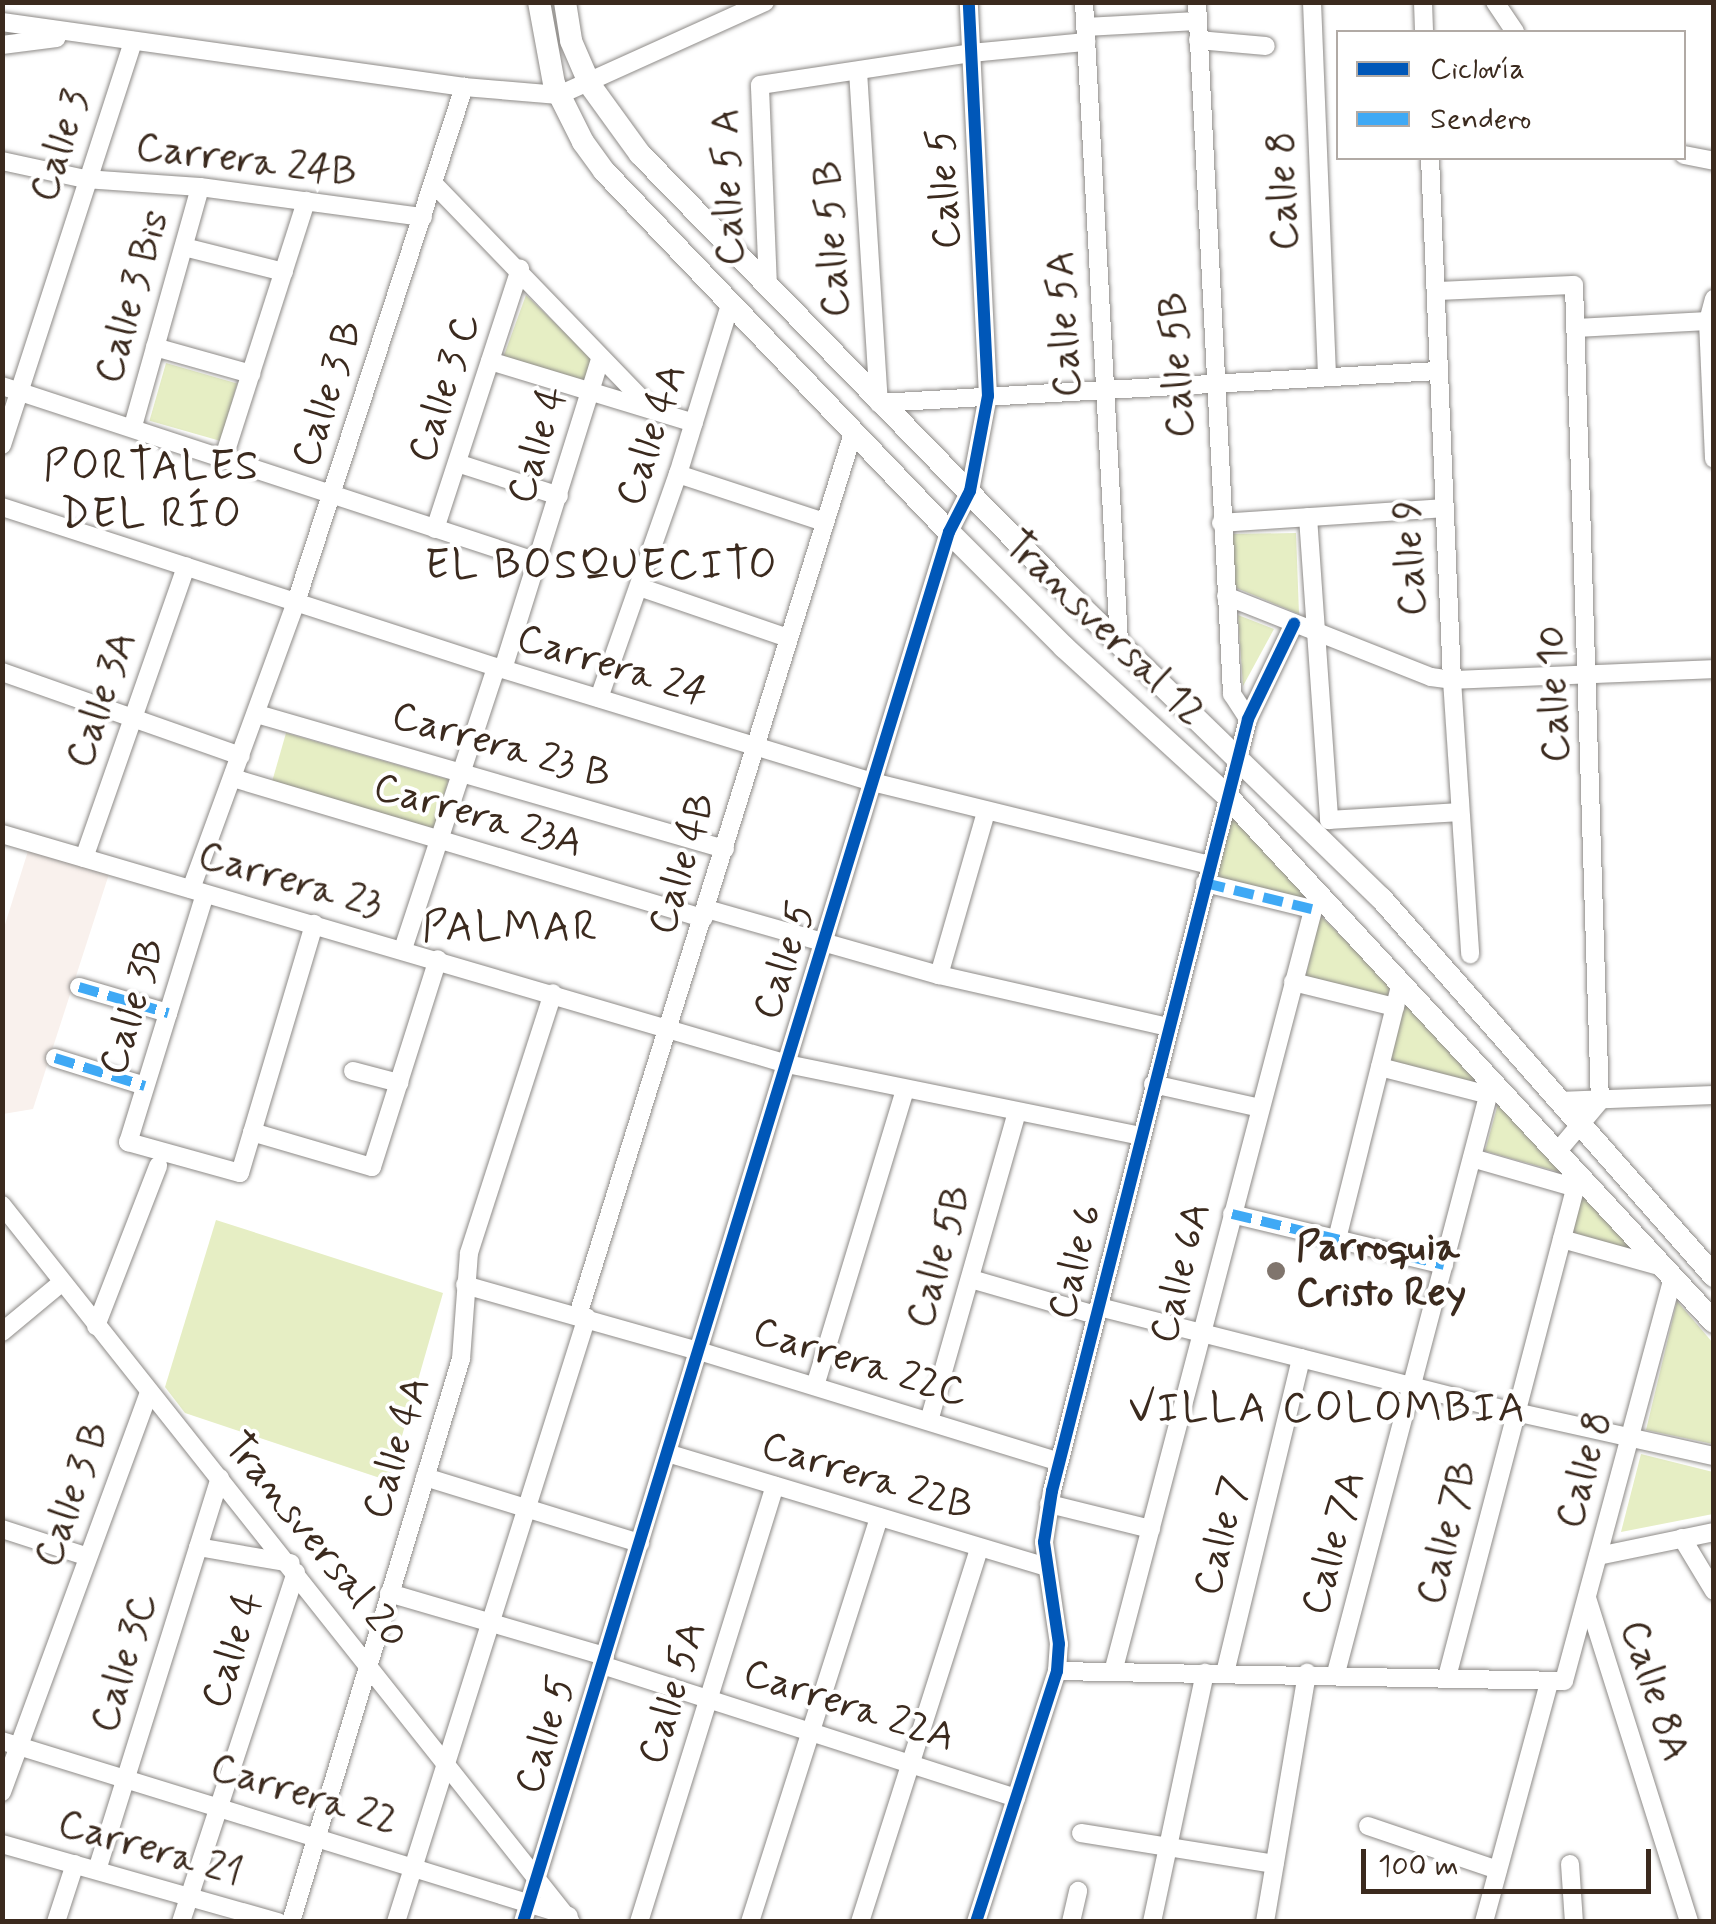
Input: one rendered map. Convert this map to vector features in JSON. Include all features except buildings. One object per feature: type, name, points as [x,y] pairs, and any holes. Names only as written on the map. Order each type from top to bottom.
[{"type":"main road","name":"Transversal 12","points":[[540,2],[559,95],[582,142],[604,171],[853,433],[1064,647],[1228,797],[1315,900],[1400,983],[1490,1088],[1557,1152],[1577,1181],[1714,1322]]},
{"type":"main road","name":"Transversal 12","points":[[565,2],[571,41],[590,85],[640,154],[878,403],[1381,898],[1714,1276]]},
{"type":"street","points":[[2,22],[464,87],[559,95],[590,85],[765,2]]},
{"type":"street","name":"Calle 5","points":[[523,1922],[950,532],[970,491],[988,396],[969,2]]},
{"type":"street","name":"Calle 5A","points":[[1084,2],[1102,388],[1119,642]]},
{"type":"street","name":"Calle 8","points":[[1312,2],[1327,377]]},
{"type":"street","points":[[1422,2],[1424,30]]},
{"type":"street","points":[[1495,2],[1513,30]]},
{"type":"street","points":[[858,70],[1197,21],[1266,46]]},
{"type":"street","name":"Calle 5B","points":[[1197,21],[1232,694],[1248,719]]},
{"type":"street","points":[[2,45],[92,35]]},
{"type":"street","name":"Calle 3","points":[[2,445],[11,389],[133,41]]},
{"type":"street","name":"Calle 5 A","points":[[768,287],[760,84],[858,70]]},
{"type":"street","name":"Calle 5 B","points":[[858,70],[878,403]]},
{"type":"street","name":"Calle 3 B","points":[[198,892],[464,87]]},
{"type":"street","points":[[1686,155],[1714,162]]},
{"type":"street","name":"Calle 9","points":[[1430,160],[1452,680],[1470,954]]},
{"type":"street","name":"Carrera 24B","points":[[2,161],[85,178],[200,187],[423,218]]},
{"type":"street","points":[[433,183],[652,410]]},
{"type":"street","name":"Calle 3 Bis","points":[[132,426],[200,187]]},
{"type":"street","points":[[224,457],[306,201]]},
{"type":"street","points":[[184,247],[284,272]]},
{"type":"street","name":"Calle 3 C","points":[[435,529],[520,269]]},
{"type":"street","name":"Calle 10","points":[[1436,291],[1574,285],[1590,675],[1600,1101]]},
{"type":"street","points":[[1714,299],[1708,321],[1714,458]]},
{"type":"street","name":"Calle 4A","points":[[599,698],[678,474],[730,305]]},
{"type":"street","points":[[1576,328],[1708,321]]},
{"type":"street","points":[[155,347],[251,374]]},
{"type":"street","name":"Calle 4","points":[[403,950],[538,562],[602,356]]},
{"type":"street","points":[[490,361],[694,422]]},
{"type":"street","points":[[878,403],[1438,371]]},
{"type":"street","points":[[11,389],[538,562]]},
{"type":"street","name":"Calle 4B","points":[[396,1922],[528,1508],[582,1316],[853,433]]},
{"type":"street","points":[[457,463],[559,496]]},
{"type":"street","points":[[678,474],[824,522]]},
{"type":"street","name":"Carrera 24","points":[[2,507],[500,668],[876,783],[1315,900]]},
{"type":"street","points":[[1221,523],[1444,508]]},
{"type":"street","points":[[1308,517],[1329,820],[1460,812]]},
{"type":"street","name":"Calle 3A","points":[[84,858],[186,566]]},
{"type":"street","points":[[639,587],[788,638]]},
{"type":"street","points":[[1226,596],[1431,677],[1452,680],[1714,670]]},
{"type":"street","name":"Calle 6","points":[[976,1922],[1057,1671],[1059,1644],[1044,1542],[1059,1462],[1248,719],[1294,624]]},
{"type":"street","points":[[2,672],[241,756]]},
{"type":"street","name":"Carrera 23 B","points":[[256,714],[464,770],[725,848]]},
{"type":"street","name":"Carrera 23A","points":[[233,778],[439,842],[706,914],[1168,1027]]},
{"type":"street","points":[[939,974],[986,812]]},
{"type":"street","name":"Carrera 23","points":[[2,834],[553,992],[787,1064],[1140,1136]]},
{"type":"street","name":"Calle 3B","points":[[198,892],[168,1013],[128,1142],[240,1173],[252,1132]]},
{"type":"street","name":"Calle 6A","points":[[1113,1672],[1315,900]]},
{"type":"street","points":[[314,924],[252,1132],[372,1168],[438,959]]},
{"type":"street","points":[[1293,982],[1395,1007]]},
{"type":"street","points":[[1337,1239],[1400,983]]},
{"type":"street","points":[[80,987],[168,1013]]},
{"type":"street","name":"Calle 4A","points":[[292,1922],[462,1359],[468,1318],[469,1252],[553,992]]},
{"type":"street","points":[[55,1058],[145,1086]]},
{"type":"street","points":[[1380,1067],[1490,1088]]},
{"type":"street","points":[[353,1071],[399,1084]]},
{"type":"street","points":[[1153,1084],[1260,1108]]},
{"type":"street","name":"Calle 7A","points":[[1336,1674],[1490,1088]]},
{"type":"street","points":[[815,1386],[905,1089]]},
{"type":"street","points":[[1558,1102],[1714,1095]]},
{"type":"street","points":[[1557,1152],[1600,1101]]},
{"type":"street","name":"Calle 5B","points":[[929,1420],[1017,1113]]},
{"type":"street","points":[[1472,1158],[1577,1181]]},
{"type":"street","points":[[96,1326],[158,1166]]},
{"type":"street","name":"Calle 7B","points":[[1447,1677],[1577,1181]]},
{"type":"street","name":"Transversal 20","points":[[2,1205],[60,1283],[574,1920]]},
{"type":"street","points":[[1232,1214],[1444,1266]]},
{"type":"street","points":[[1562,1239],[1669,1273]]},
{"type":"street","name":"Calle 8","points":[[1484,1922],[1556,1681],[1587,1596],[1669,1273]]},
{"type":"street","points":[[971,1280],[1202,1333],[1514,1412],[1714,1456]]},
{"type":"street","points":[[2,1332],[60,1283]]},
{"type":"street","name":"Carrera 22C","points":[[466,1284],[699,1350],[1059,1462]]},
{"type":"street","name":"Calle 7","points":[[1225,1673],[1301,1358]]},
{"type":"street","name":"Calle 3 B","points":[[2,1792],[11,1743],[88,1557],[149,1392]]},
{"type":"street","name":"Carrera 22B","points":[[668,1452],[1046,1567]]},
{"type":"street","points":[[425,1476],[640,1543]]},
{"type":"street","name":"Calle 3C","points":[[97,1870],[220,1478]]},
{"type":"street","name":"Calle 5A","points":[[639,1922],[775,1486]]},
{"type":"street","points":[[1049,1504],[1151,1529]]},
{"type":"street","points":[[750,1922],[878,1517]]},
{"type":"street","points":[[2,1529],[88,1557]]},
{"type":"street","points":[[1598,1556],[1714,1532]]},
{"type":"street","points":[[1682,1538],[1714,1591]]},
{"type":"street","points":[[198,1548],[293,1567]]},
{"type":"street","points":[[860,1922],[978,1548]]},
{"type":"street","name":"Calle 4","points":[[182,1922],[293,1567]]},
{"type":"street","name":"Carrera 22A","points":[[389,1592],[1016,1798]]},
{"type":"street","name":"Calle 8A","points":[[1587,1596],[1689,1922]]},
{"type":"street","points":[[1057,1671],[1307,1673],[1556,1681]]},
{"type":"street","points":[[1152,1922],[1205,1673]]},
{"type":"street","name":"Calle 7A","points":[[1265,1922],[1307,1673]]},
{"type":"street","name":"Carrera 22","points":[[11,1743],[414,1865],[574,1920]]},
{"type":"street","points":[[1368,1826],[1498,1870]]},
{"type":"street","points":[[1081,1832],[1275,1864]]},
{"type":"street","name":"Carrera 21","points":[[2,1844],[278,1922]]},
{"type":"street","points":[[56,1922],[76,1864]]},
{"type":"street","points":[[1570,1864],[1574,1922]]},
{"type":"street","points":[[1071,1922],[1078,1891]]},
{"type":"shaded area","points":[[28,851],[109,874],[33,1109],[3,1114],[3,931]]},
{"type":"green space","points":[[526,295],[592,359],[586,382],[503,358]]},
{"type":"green space","points":[[166,363],[237,383],[221,441],[149,421]]},
{"type":"green space","points":[[1296,533],[1299,614],[1234,587],[1231,534]]},
{"type":"green space","points":[[1238,615],[1274,629],[1243,686]]},
{"type":"green space","points":[[286,733],[448,780],[434,829],[272,782]]},
{"type":"green space","points":[[1231,816],[1308,899],[1215,879]]},
{"type":"green space","points":[[1320,915],[1390,985],[1388,997],[1306,976]]},
{"type":"green space","points":[[1404,1001],[1482,1087],[1389,1061]]},
{"type":"green space","points":[[1498,1104],[1566,1174],[1485,1151]]},
{"type":"green space","points":[[1583,1190],[1639,1251],[1572,1234]]},
{"type":"green space","points":[[216,1220],[443,1293],[389,1481],[185,1413],[165,1387]]},
{"type":"green space","points":[[1677,1301],[1713,1343],[1713,1444],[1646,1430]]},
{"type":"green space","points":[[1641,1454],[1713,1472],[1713,1514],[1621,1532]]},
{"type":"marked path","points":[[1205,883],[1312,909]]},
{"type":"marked path","points":[[79,987],[168,1013]]},
{"type":"marked path","points":[[55,1058],[145,1086]]},
{"type":"marked path","points":[[1232,1214],[1444,1265]]},
{"type":"cycle path","points":[[523,1922],[949,532],[970,491],[988,396],[969,2]]},
{"type":"cycle path","points":[[976,1922],[1057,1671],[1059,1644],[1044,1542],[1052,1491],[1248,719],[1294,624]]},
{"type":"place","name":"Parroquia Cristo Rey","points":[[1276,1271]]},
{"type":"district","name":"PORTALES DEL RÍO","points":[[152,492]]},
{"type":"district","name":"EL BOSQUECITO","points":[[602,567]]},
{"type":"district","name":"PALMAR","points":[[511,929]]},
{"type":"district","name":"VILLA COLOMBIA","points":[[1328,1410]]}]
